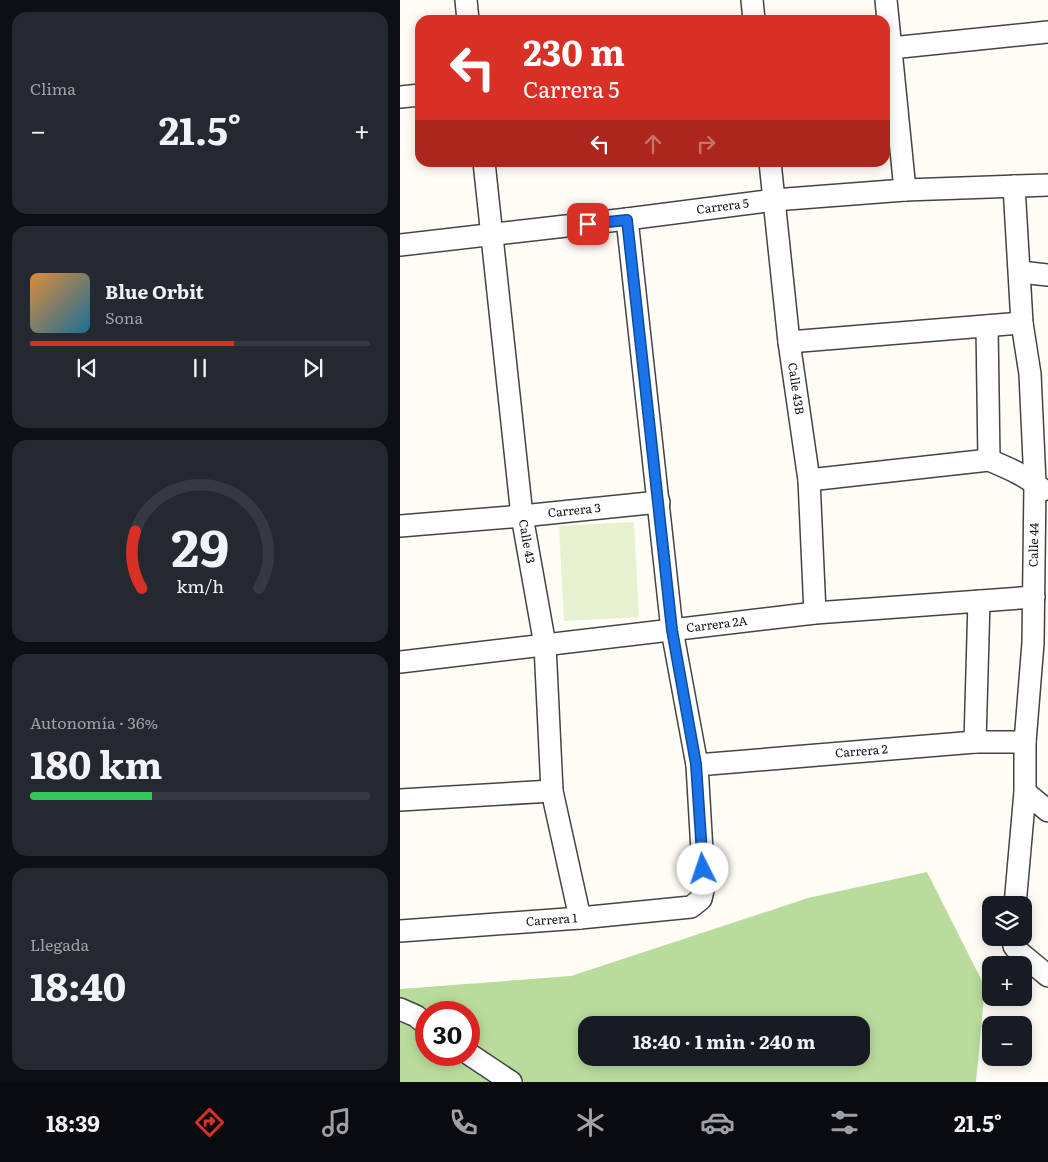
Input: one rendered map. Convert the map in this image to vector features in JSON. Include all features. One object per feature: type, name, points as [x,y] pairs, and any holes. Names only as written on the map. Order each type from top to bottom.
[{"type":"street","points":[[466,0],[468,15]]},
{"type":"street","points":[[752,0],[754,15]]},
{"type":"street","points":[[886,0],[888,15]]},
{"type":"street","points":[[891,48],[1048,32]]},
{"type":"street","points":[[890,38],[905,190]]},
{"type":"street","points":[[400,97],[415,96]]},
{"type":"street","name":"Calle 43","points":[[485,167],[522,516],[545,645],[552,791],[580,918]]},
{"type":"street","name":"Calle 43B","points":[[771,167],[789,342],[809,480],[815,613]]},
{"type":"street","name":"Carrera 5","points":[[400,245],[627,220],[774,200],[905,190],[1048,185]]},
{"type":"street","name":"Calle 44","points":[[1014,186],[1022,323],[1030,374],[1042,489],[1034,596],[1040,650],[1026,742],[1025,792],[1016,896]]},
{"type":"street","points":[[627,220],[672,630],[696,764]]},
{"type":"street","points":[[1020,272],[1048,275]]},
{"type":"street","points":[[789,342],[1022,323]]},
{"type":"street","points":[[987,326],[989,460]]},
{"type":"street","points":[[809,480],[989,460],[1013,470],[1042,489]]},
{"type":"street","name":"Carrera 3","points":[[400,526],[659,502]]},
{"type":"street","name":"Carrera 2A","points":[[400,662],[815,613],[1034,596]]},
{"type":"street","points":[[975,742],[980,601]]},
{"type":"street","name":"Carrera 2","points":[[696,764],[975,742],[1026,742]]},
{"type":"street","name":"Carrera 1","points":[[400,931],[580,918],[691,906],[700,899],[704,886],[696,764]]},
{"type":"street","points":[[400,800],[552,791]]},
{"type":"street","points":[[1025,792],[1048,811]]},
{"type":"street","points":[[1017,946],[1048,976]]},
{"type":"street","points":[[400,1009],[415,1016]]},
{"type":"street","points":[[480,1061],[511,1082]]},
{"type":"green space","points":[[634,522],[639,617],[564,621],[559,526]]},
{"type":"green space","points":[[927,872],[982,981],[983,1006],[976,1082],[400,1082],[400,989],[571,976],[808,898]]},
{"type":"route","points":[[588,224],[627,220],[672,630],[696,764],[703,869]]}]
